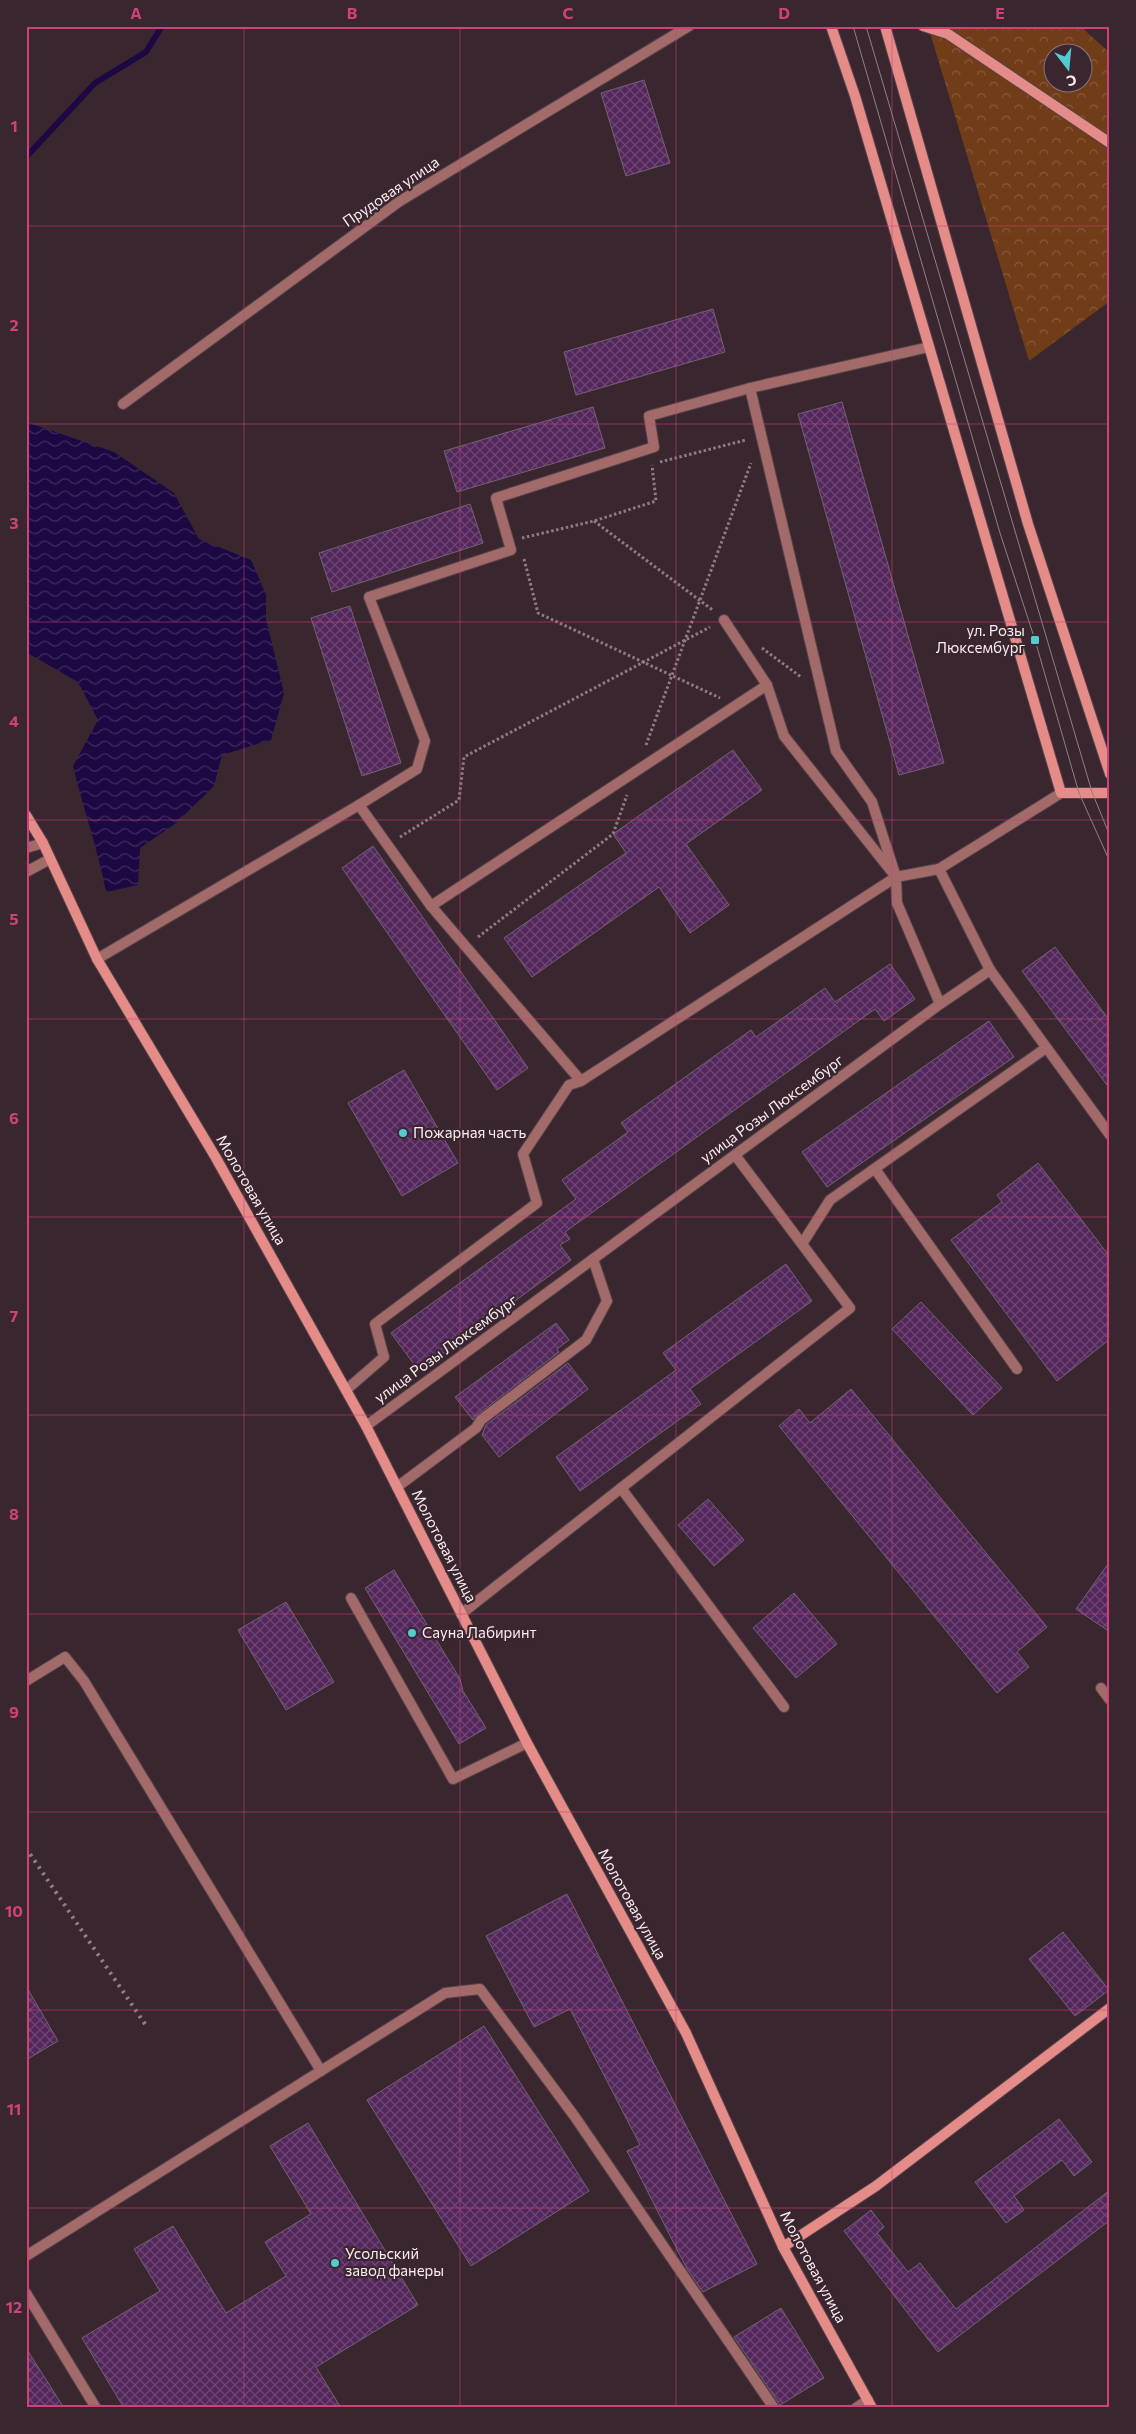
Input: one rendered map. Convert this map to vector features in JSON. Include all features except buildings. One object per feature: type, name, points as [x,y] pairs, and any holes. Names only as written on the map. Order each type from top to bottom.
[{"type":"street","name":"Прудовая улица","points":[[123,404],[400,201],[689,26]]},
{"type":"street","points":[[831,26],[855,96],[1061,793]]},
{"type":"street","points":[[885,26],[1028,524],[1110,774]]},
{"type":"street","points":[[923,26],[948,34],[1110,143]]},
{"type":"street","points":[[97,959],[359,805],[416,769],[424,741],[369,597],[511,550],[496,498],[654,447],[649,416],[750,388],[929,347]]},
{"type":"street","points":[[750,388],[836,751],[872,802],[896,877],[898,903],[940,1004]]},
{"type":"street","points":[[724,620],[767,685],[784,736],[896,877]]},
{"type":"street","points":[[432,906],[767,685]]},
{"type":"street","points":[[346,1390],[384,1357],[375,1324],[537,1203],[523,1154],[569,1085],[581,1080],[896,877],[939,869],[1061,793],[1110,792]]},
{"type":"street","points":[[359,805],[432,906],[581,1080]]},
{"type":"street","name":"Молотовая улица","points":[[26,815],[50,859],[97,959],[216,1158],[366,1426],[527,1743],[686,2033],[783,2247],[870,2404]]},
{"type":"street","points":[[26,848],[42,843]]},
{"type":"street","points":[[26,872],[50,859]]},
{"type":"street","points":[[939,869],[990,970],[1110,1135]]},
{"type":"street","name":"улица Розы Люксембург","points":[[366,1426],[940,1004],[990,970]]},
{"type":"street","points":[[802,1244],[830,1200],[1046,1048]]},
{"type":"street","points":[[461,1614],[850,1308],[735,1155]]},
{"type":"street","points":[[875,1169],[1017,1369]]},
{"type":"street","points":[[397,1487],[476,1428],[481,1420],[586,1340],[607,1300],[594,1259]]},
{"type":"street","points":[[621,1488],[784,1707]]},
{"type":"street","points":[[351,1598],[453,1779],[527,1743]]},
{"type":"street","points":[[26,1681],[65,1657],[84,1681],[321,2071]]},
{"type":"street","points":[[1101,1688],[1110,1700]]},
{"type":"street","points":[[26,2256],[445,1993],[480,1988],[575,2117],[774,2408]]},
{"type":"street","points":[[783,2247],[876,2186],[1110,2008]]},
{"type":"street","points":[[26,2293],[96,2408]]},
{"type":"street","points":[[856,2408],[870,2404]]},
{"type":"path","points":[[519,539],[594,521],[656,501],[651,465],[761,436]]},
{"type":"path","points":[[466,946],[613,834],[761,436]]},
{"type":"path","points":[[594,521],[715,612]]},
{"type":"path","points":[[524,558],[538,612],[736,705]]},
{"type":"path","points":[[387,844],[459,800],[464,757],[724,620]]},
{"type":"path","points":[[761,646],[822,692]]},
{"type":"green space","points":[[928,26],[1080,26],[1110,53],[1110,301],[1029,361]]},
{"type":"water","points":[[26,422],[114,452],[174,493],[199,539],[251,560],[266,595],[266,619],[284,693],[271,740],[222,755],[214,786],[176,823],[140,848],[138,885],[106,892],[73,766],[98,720],[78,682],[26,652]]},
{"type":"waterway","points":[[26,157],[95,83],[146,52],[162,26]]},
{"type":"tram line","points":[[853,26],[1000,533],[1035,640],[1079,793],[1110,862]]},
{"type":"tram line","points":[[866,26],[1092,792],[1110,836]]},
{"type":"railway","points":[[26,1848],[147,2027]]},
{"type":"place","name":"ул. Розы Люксембург","points":[[1035,640]]},
{"type":"place","name":"Пожарная часть","points":[[403,1133]]},
{"type":"place","name":"Сауна Лабиринт","points":[[412,1633]]},
{"type":"place","name":"Усольский завод фанеры","points":[[335,2263]]}]
